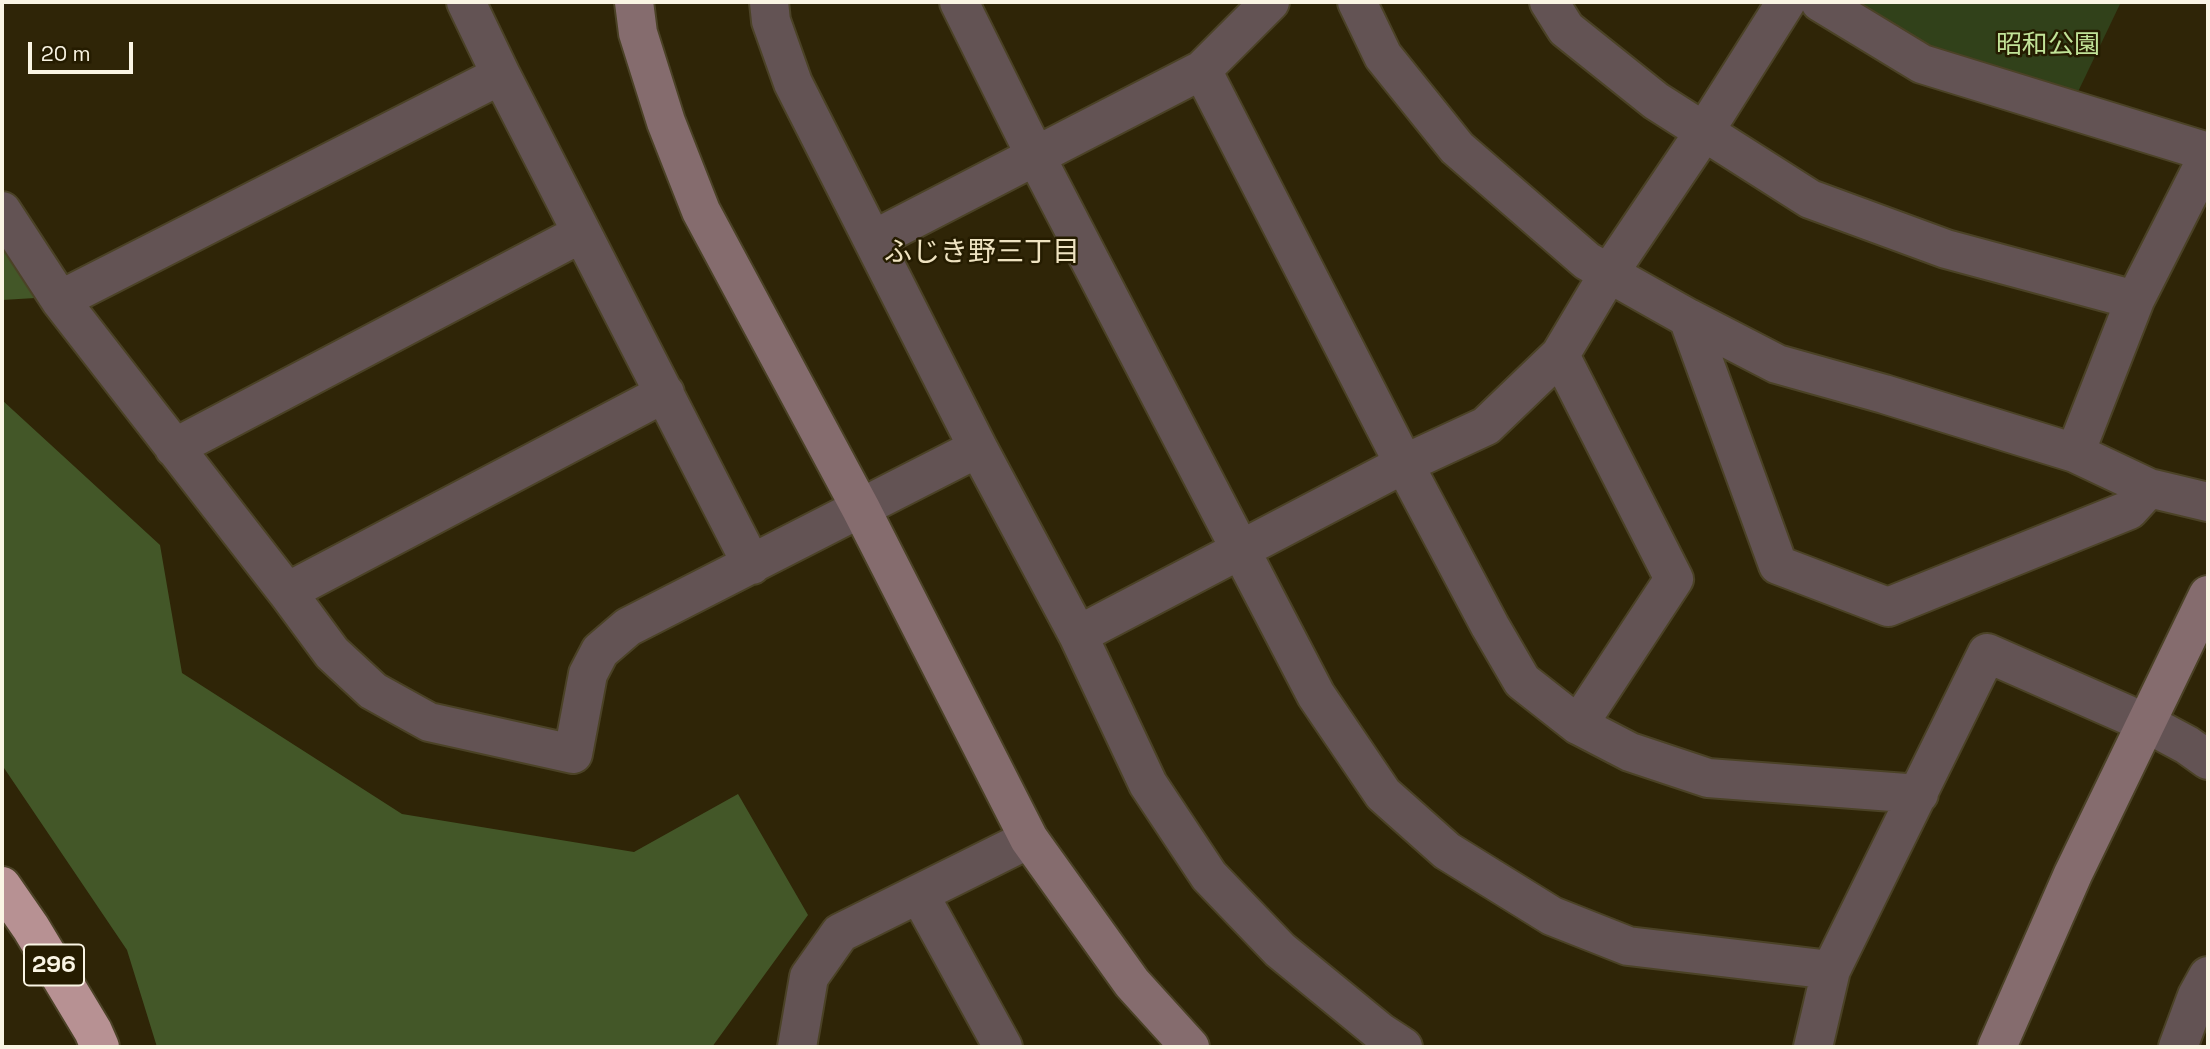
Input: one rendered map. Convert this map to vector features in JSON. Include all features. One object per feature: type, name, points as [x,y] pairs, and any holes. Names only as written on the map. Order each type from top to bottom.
[{"type":"highway","name":"296","points":[[2,886],[31,928],[100,1047]]},
{"type":"street","points":[[466,2],[752,565]]},
{"type":"street","points":[[634,2],[638,33],[666,122],[701,211],[861,509],[1029,839],[1132,983],[1190,1047]]},
{"type":"street","points":[[769,2],[771,21],[793,83],[978,448],[1078,635],[1148,784],[1209,876],[1280,950],[1380,1032],[1403,1047]]},
{"type":"street","points":[[959,2],[1035,155],[1316,695],[1383,794],[1447,851],[1552,916],[1628,946],[1831,970]]},
{"type":"street","points":[[873,240],[1202,70],[1270,2]]},
{"type":"street","points":[[1357,2],[1383,55],[1457,148],[1587,261],[1777,364],[2075,453],[2148,488],[2208,502]]},
{"type":"street","points":[[1549,2],[1566,29],[1656,101],[1810,199],[1946,248],[2135,300]]},
{"type":"street","points":[[1078,635],[1404,464],[1486,426],[1560,355],[1609,273],[1704,132],[1786,2]]},
{"type":"street","points":[[1820,2],[1922,64],[2208,154],[2135,300],[2075,453]]},
{"type":"street","points":[[1202,70],[1404,464],[1522,681],[1578,726],[1630,752],[1708,778],[1919,794]]},
{"type":"street","points":[[60,300],[501,75]]},
{"type":"street","points":[[2,211],[60,300],[288,592],[332,653],[373,691],[429,722],[573,754],[588,674],[600,651],[628,627],[978,448]]},
{"type":"street","points":[[174,448],[582,233]]},
{"type":"street","points":[[1688,318],[1778,565],[1888,607],[2129,510],[2148,488]]},
{"type":"street","points":[[1560,355],[1674,579],[1578,726]]},
{"type":"street","points":[[288,592],[665,393]]},
{"type":"street","points":[[1997,1047],[2073,874],[2208,595]]},
{"type":"street","points":[[1813,1047],[1831,970],[1987,653],[2146,723],[2187,744],[2208,760]]},
{"type":"street","points":[[797,1047],[809,977],[840,933],[1029,839]]},
{"type":"street","points":[[919,894],[1003,1047]]},
{"type":"street","points":[[2178,1047],[2197,996],[2208,976]]},
{"type":"green space","name":"昭和公園","points":[[1847,2],[2121,2],[2075,98],[1927,56]]},
{"type":"green space","points":[[2,241],[52,297],[2,300]]},
{"type":"green space","points":[[2,400],[160,545],[182,673],[402,814],[634,852],[738,794],[808,915],[712,1047],[157,1047],[127,950],[2,765]]},
{"type":"district","name":"ふじき野三丁目","points":[[982,253]]}]
